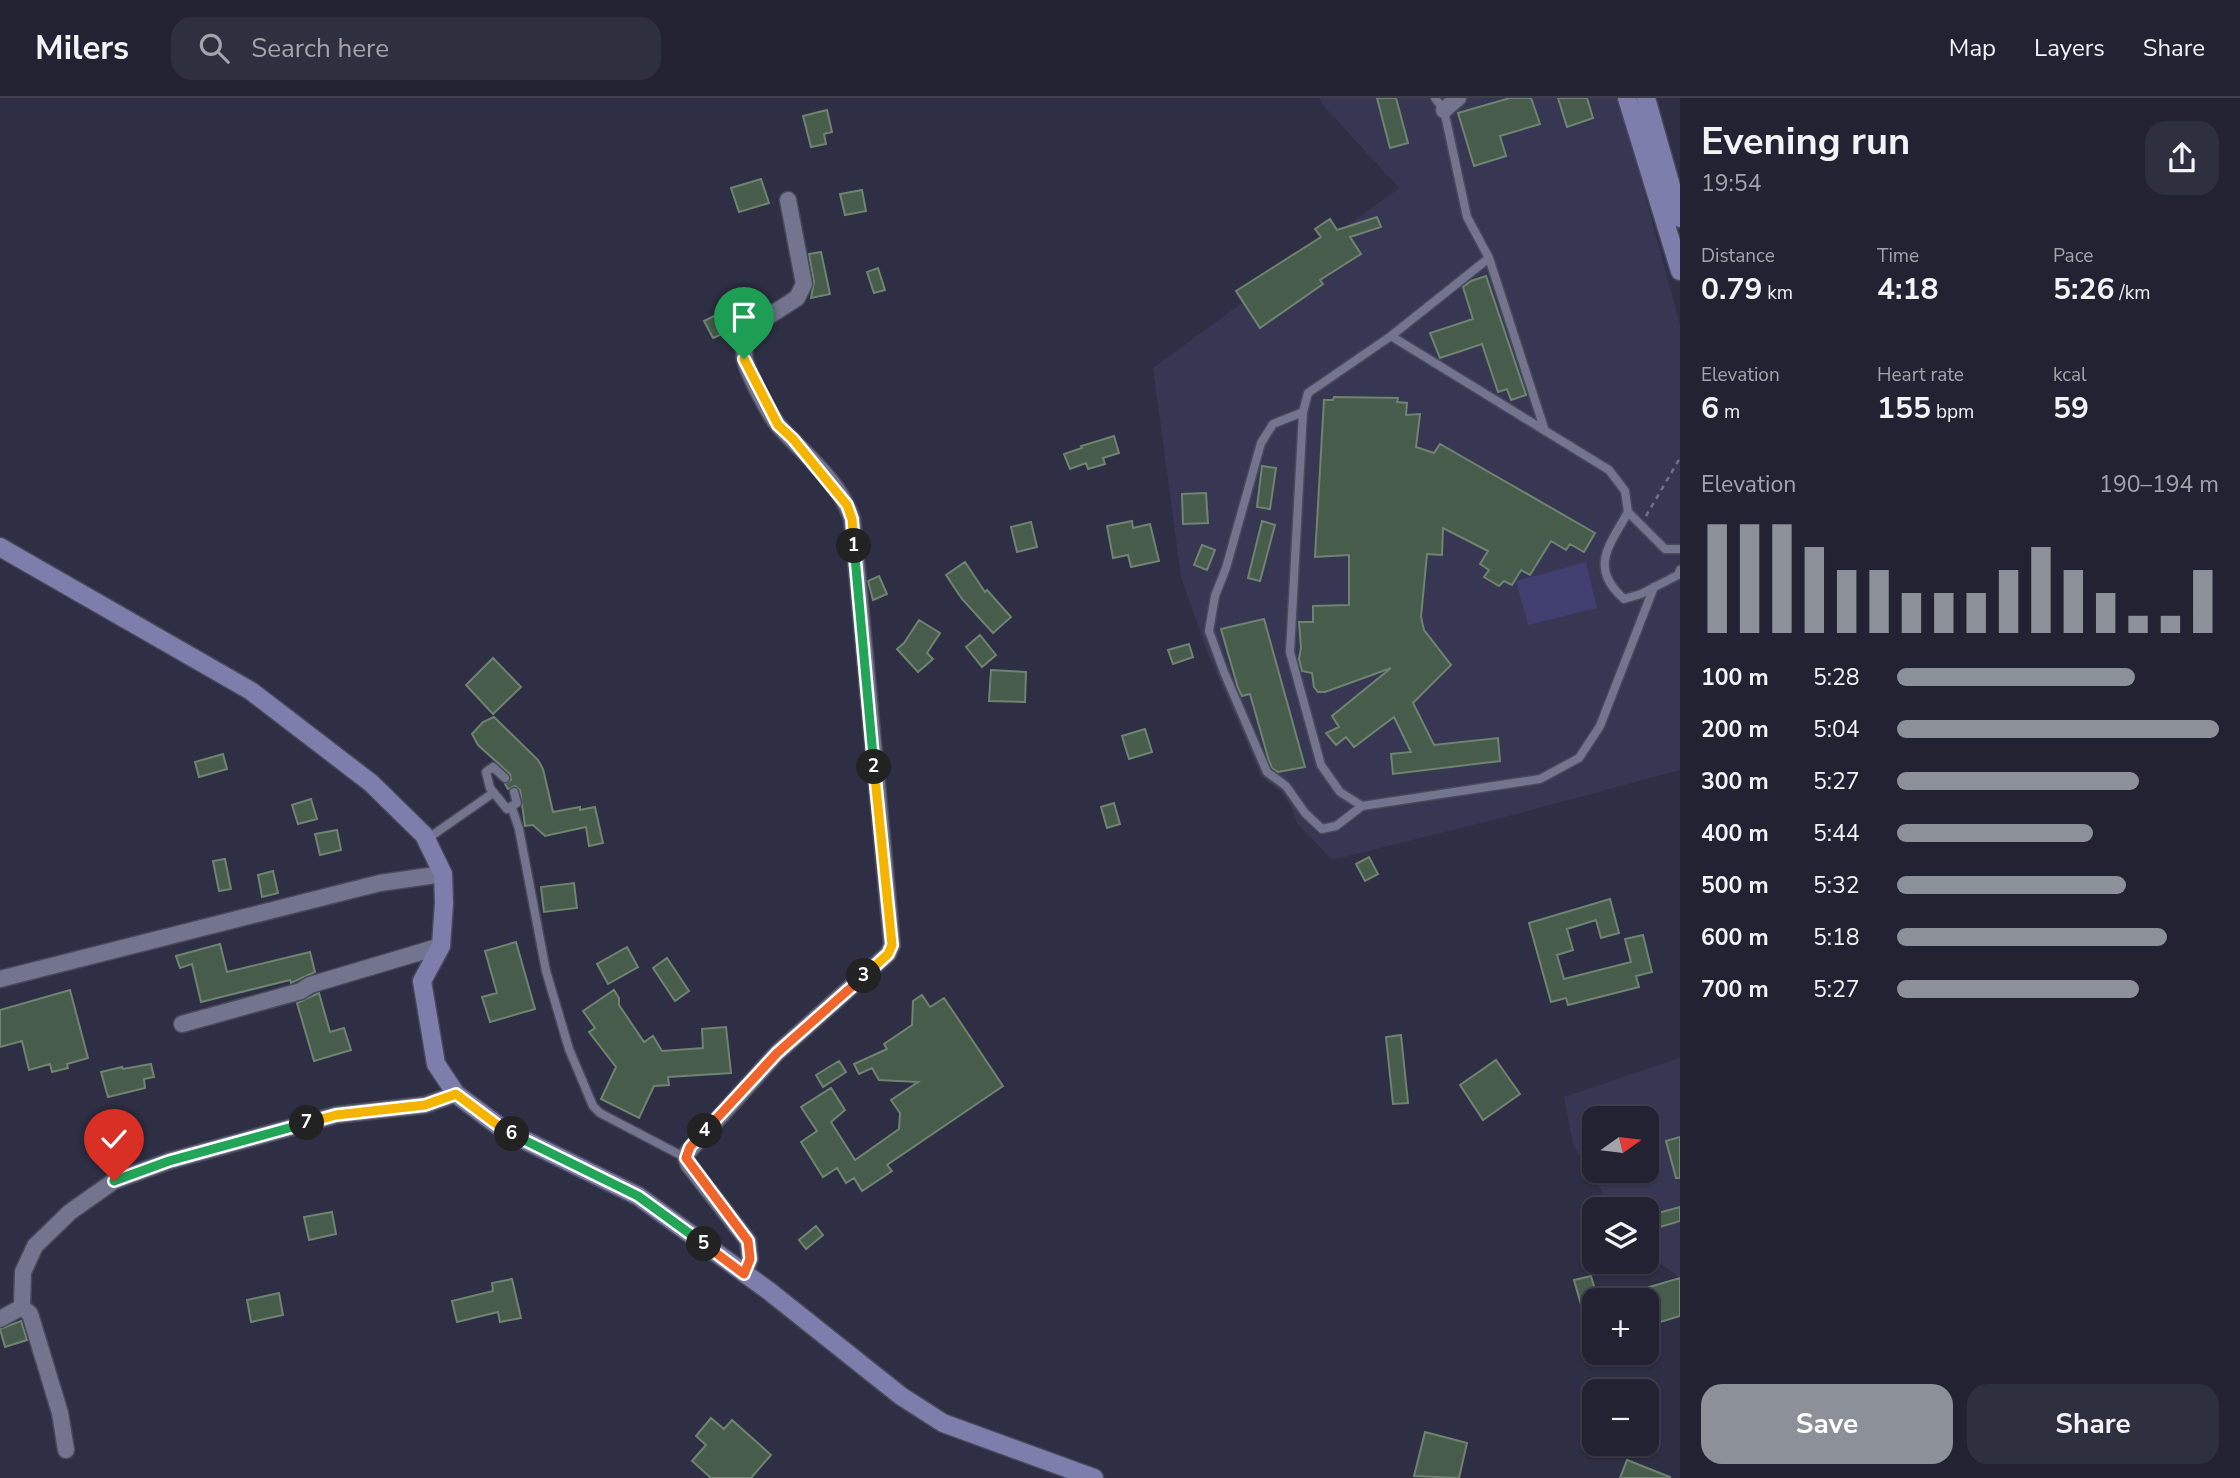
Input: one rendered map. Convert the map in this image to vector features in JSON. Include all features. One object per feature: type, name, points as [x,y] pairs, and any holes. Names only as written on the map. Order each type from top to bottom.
[{"type":"main road","points":[[1627,98],[1680,271]]},
{"type":"main road","points":[[1646,98],[1680,218]]},
{"type":"main road","points":[[0,547],[251,691],[371,783],[426,839],[443,874],[444,903],[440,946],[422,981],[436,1064],[456,1094],[504,1130],[638,1196],[901,1396],[943,1423],[1094,1478]]},
{"type":"street","points":[[1440,104],[1458,98]]},
{"type":"street","points":[[744,1274],[750,1259],[748,1241],[686,1158],[690,1147],[777,1053],[888,954],[892,945],[852,519],[842,496],[772,416],[744,359],[750,331],[797,298],[804,284],[788,200]]},
{"type":"street","points":[[0,979],[380,883],[443,874]]},
{"type":"street","points":[[182,1024],[301,991],[310,985],[440,946]]},
{"type":"street","points":[[22,1307],[23,1272],[35,1246],[70,1212],[114,1181],[169,1161],[336,1115],[425,1105],[456,1094]]},
{"type":"street","points":[[0,1319],[22,1307]]},
{"type":"street","points":[[22,1307],[30,1314],[60,1413],[66,1450]]},
{"type":"lane","points":[[1440,104],[1467,217],[1489,258],[1545,432]]},
{"type":"lane","points":[[1362,806],[1340,792],[1321,765],[1290,652],[1303,412],[1308,393],[1391,336],[1489,258]]},
{"type":"lane","points":[[1391,336],[1609,470],[1625,491],[1628,512],[1604,555],[1605,568],[1613,589],[1624,599],[1678,575],[1680,570]]},
{"type":"lane","points":[[1303,412],[1273,424],[1261,443],[1226,568],[1214,596],[1209,631],[1267,772],[1286,786],[1305,813],[1322,829],[1336,826],[1362,806],[1540,779],[1579,758],[1600,726],[1654,587]]},
{"type":"lane","points":[[1628,512],[1665,549],[1680,549]]},
{"type":"lane","points":[[505,778],[496,768],[487,769],[486,779],[502,806],[507,809],[517,803],[514,792]]},
{"type":"lane","points":[[426,839],[493,793]]},
{"type":"lane","points":[[512,808],[519,829],[547,971],[569,1049],[593,1106],[686,1158]]},
{"type":"path","points":[[1641,524],[1680,458]]},
{"type":"shaded area","points":[[1320,98],[1619,98],[1680,325],[1680,770],[1332,860],[1298,824],[1281,792],[1261,776],[1208,654],[1181,577],[1153,368],[1399,188],[1322,104]]},
{"type":"shaded area","points":[[1586,562],[1597,608],[1528,625],[1516,581]]},
{"type":"shaded area","points":[[1680,1058],[1680,1278],[1659,1262],[1659,1197],[1606,1197],[1597,1183],[1659,1183],[1659,1106],[1582,1106],[1582,1159],[1573,1145],[1564,1097]]},
{"type":"building","points":[[1377,98],[1396,98],[1408,143],[1390,148]]},
{"type":"building","points":[[1510,98],[1531,98],[1540,124],[1500,136],[1506,156],[1474,166],[1458,113]]},
{"type":"building","points":[[1558,98],[1587,98],[1593,118],[1567,127]]},
{"type":"building","points":[[827,110],[832,132],[824,134],[826,144],[811,147],[803,116]]},
{"type":"building","points":[[761,179],[769,203],[739,212],[731,188]]},
{"type":"building","points":[[862,190],[866,211],[845,215],[840,194]]},
{"type":"building","points":[[1377,217],[1381,227],[1350,237],[1361,254],[1320,280],[1323,284],[1260,328],[1236,291],[1321,237],[1315,229],[1330,219],[1337,230]]},
{"type":"building","points":[[821,252],[830,294],[811,298],[814,282],[809,254]]},
{"type":"building","points":[[878,268],[885,290],[874,293],[867,272]]},
{"type":"building","points":[[1486,276],[1526,395],[1511,400],[1507,389],[1498,392],[1482,344],[1440,358],[1430,333],[1473,319],[1463,287]]},
{"type":"building","points":[[718,314],[727,332],[713,338],[704,321]]},
{"type":"building","points":[[1334,397],[1398,398],[1397,402],[1407,403],[1406,415],[1420,414],[1416,447],[1434,453],[1440,444],[1595,533],[1584,552],[1570,544],[1566,550],[1551,541],[1530,575],[1521,570],[1512,585],[1504,581],[1499,586],[1484,577],[1489,570],[1480,564],[1488,551],[1443,528],[1442,555],[1427,554],[1421,617],[1424,630],[1451,665],[1413,703],[1434,745],[1498,738],[1500,761],[1393,774],[1391,754],[1411,752],[1394,717],[1354,747],[1346,737],[1336,745],[1326,733],[1339,727],[1332,716],[1391,668],[1325,692],[1318,692],[1314,687],[1312,673],[1302,671],[1299,659],[1299,622],[1313,622],[1313,606],[1349,605],[1349,555],[1315,557],[1324,400],[1333,400]]},
{"type":"building","points":[[1114,436],[1119,453],[1103,458],[1105,464],[1088,469],[1086,463],[1070,469],[1064,454]]},
{"type":"building","points":[[1262,466],[1276,468],[1270,509],[1257,507]]},
{"type":"building","points":[[1206,493],[1208,523],[1183,524],[1182,494]]},
{"type":"building","points":[[1132,521],[1133,528],[1150,524],[1159,561],[1131,567],[1128,555],[1113,558],[1107,526]]},
{"type":"building","points":[[1262,521],[1275,525],[1260,581],[1248,578]]},
{"type":"building","points":[[1031,522],[1037,547],[1017,552],[1011,527]]},
{"type":"building","points":[[1202,545],[1215,550],[1207,570],[1194,565]]},
{"type":"building","points":[[965,562],[985,592],[987,590],[1011,617],[993,633],[962,599],[946,575]]},
{"type":"building","points":[[879,576],[887,594],[873,600],[868,581]]},
{"type":"building","points":[[1264,619],[1305,767],[1278,772],[1272,768],[1269,761],[1250,694],[1242,696],[1238,688],[1221,629]]},
{"type":"building","points":[[919,620],[940,633],[927,653],[933,659],[918,672],[897,649]]},
{"type":"building","points":[[980,635],[996,655],[982,667],[966,647]]},
{"type":"building","points":[[1189,644],[1193,657],[1173,664],[1168,650]]},
{"type":"building","points":[[493,658],[521,687],[493,714],[466,685]]},
{"type":"building","points":[[991,670],[1026,672],[1025,702],[989,701]]},
{"type":"building","points":[[494,717],[538,760],[543,769],[553,812],[595,807],[603,843],[589,846],[586,827],[545,836],[533,825],[525,826],[520,790],[515,786],[508,789],[505,784],[511,780],[510,774],[478,745],[472,734],[483,722]]},
{"type":"building","points":[[1145,729],[1152,752],[1129,759],[1122,736]]},
{"type":"building","points":[[223,754],[227,769],[199,777],[195,762]]},
{"type":"building","points":[[311,799],[317,819],[298,824],[292,805]]},
{"type":"building","points":[[1114,803],[1120,824],[1107,828],[1101,807]]},
{"type":"building","points":[[337,830],[341,850],[320,855],[315,834]]},
{"type":"building","points":[[1369,857],[1378,874],[1365,881],[1356,864]]},
{"type":"building","points":[[225,859],[231,889],[219,891],[213,861]]},
{"type":"building","points":[[273,871],[278,893],[262,897],[258,875]]},
{"type":"building","points":[[574,883],[577,908],[544,912],[541,887]]},
{"type":"building","points":[[1610,899],[1619,933],[1601,938],[1596,920],[1567,929],[1573,950],[1557,955],[1564,979],[1631,962],[1625,939],[1643,935],[1652,972],[1636,976],[1639,987],[1568,1005],[1566,998],[1551,1002],[1529,923]]},
{"type":"building","points":[[516,942],[535,1009],[490,1022],[482,997],[497,993],[485,951]]},
{"type":"building","points":[[220,944],[227,972],[310,952],[315,972],[291,983],[290,980],[201,1002],[192,964],[180,968],[176,956]]},
{"type":"building","points":[[627,947],[638,967],[608,984],[597,964]]},
{"type":"building","points":[[667,958],[689,991],[675,1001],[653,968]]},
{"type":"building","points":[[70,990],[88,1058],[52,1072],[50,1064],[29,1070],[22,1041],[0,1047],[0,1010]]},
{"type":"building","points":[[614,990],[619,998],[619,1005],[644,1042],[653,1036],[662,1051],[703,1048],[702,1029],[726,1027],[731,1073],[668,1077],[669,1085],[654,1086],[639,1118],[601,1099],[616,1067],[589,1032],[595,1028],[583,1011]]},
{"type":"building","points":[[319,993],[330,1032],[344,1028],[351,1050],[314,1061],[297,1003]]},
{"type":"building","points":[[922,995],[930,1007],[944,998],[1003,1086],[887,1165],[892,1171],[862,1191],[854,1178],[846,1183],[837,1168],[823,1177],[801,1142],[817,1131],[801,1107],[831,1088],[845,1110],[831,1122],[855,1160],[899,1129],[900,1113],[891,1100],[918,1082],[879,1080],[872,1068],[859,1074],[854,1064],[887,1049],[884,1044],[912,1025],[913,1001]]},
{"type":"building","points":[[1401,1035],[1408,1103],[1393,1104],[1386,1037]]},
{"type":"building","points":[[1496,1060],[1520,1094],[1483,1120],[1460,1085]]},
{"type":"building","points":[[839,1061],[846,1072],[823,1087],[816,1075]]},
{"type":"building","points":[[151,1064],[154,1077],[144,1079],[145,1088],[108,1097],[101,1072]]},
{"type":"building","points":[[1680,1137],[1680,1178],[1676,1178],[1666,1141]]},
{"type":"building","points":[[1680,1207],[1680,1221],[1659,1227],[1659,1213]]},
{"type":"building","points":[[332,1212],[336,1234],[309,1240],[304,1217]]},
{"type":"building","points":[[816,1226],[823,1235],[806,1249],[799,1240]]},
{"type":"building","points":[[1591,1276],[1594,1288],[1582,1288],[1582,1308],[1574,1280]]},
{"type":"building","points":[[1680,1278],[1680,1316],[1659,1322],[1659,1288],[1646,1288]]},
{"type":"building","points":[[512,1279],[521,1318],[500,1322],[498,1312],[457,1322],[452,1301],[493,1291],[492,1283]]},
{"type":"building","points":[[279,1293],[283,1315],[251,1322],[247,1300]]},
{"type":"building","points":[[21,1321],[27,1340],[5,1347],[0,1329]]},
{"type":"building","points":[[711,1418],[724,1429],[732,1420],[771,1455],[751,1478],[711,1478],[692,1461],[706,1445],[696,1436]]},
{"type":"building","points":[[1425,1432],[1467,1443],[1459,1478],[1414,1476]]},
{"type":"building","points":[[1627,1460],[1670,1477],[1670,1478],[1620,1478]]},
{"type":"route","points":[[114,1181],[169,1161],[336,1115],[425,1105],[456,1094],[504,1130],[638,1196],[744,1274],[750,1259],[748,1241],[689,1165],[687,1153],[777,1053],[888,954],[892,938],[852,519],[842,496],[778,425],[744,359]]}]
